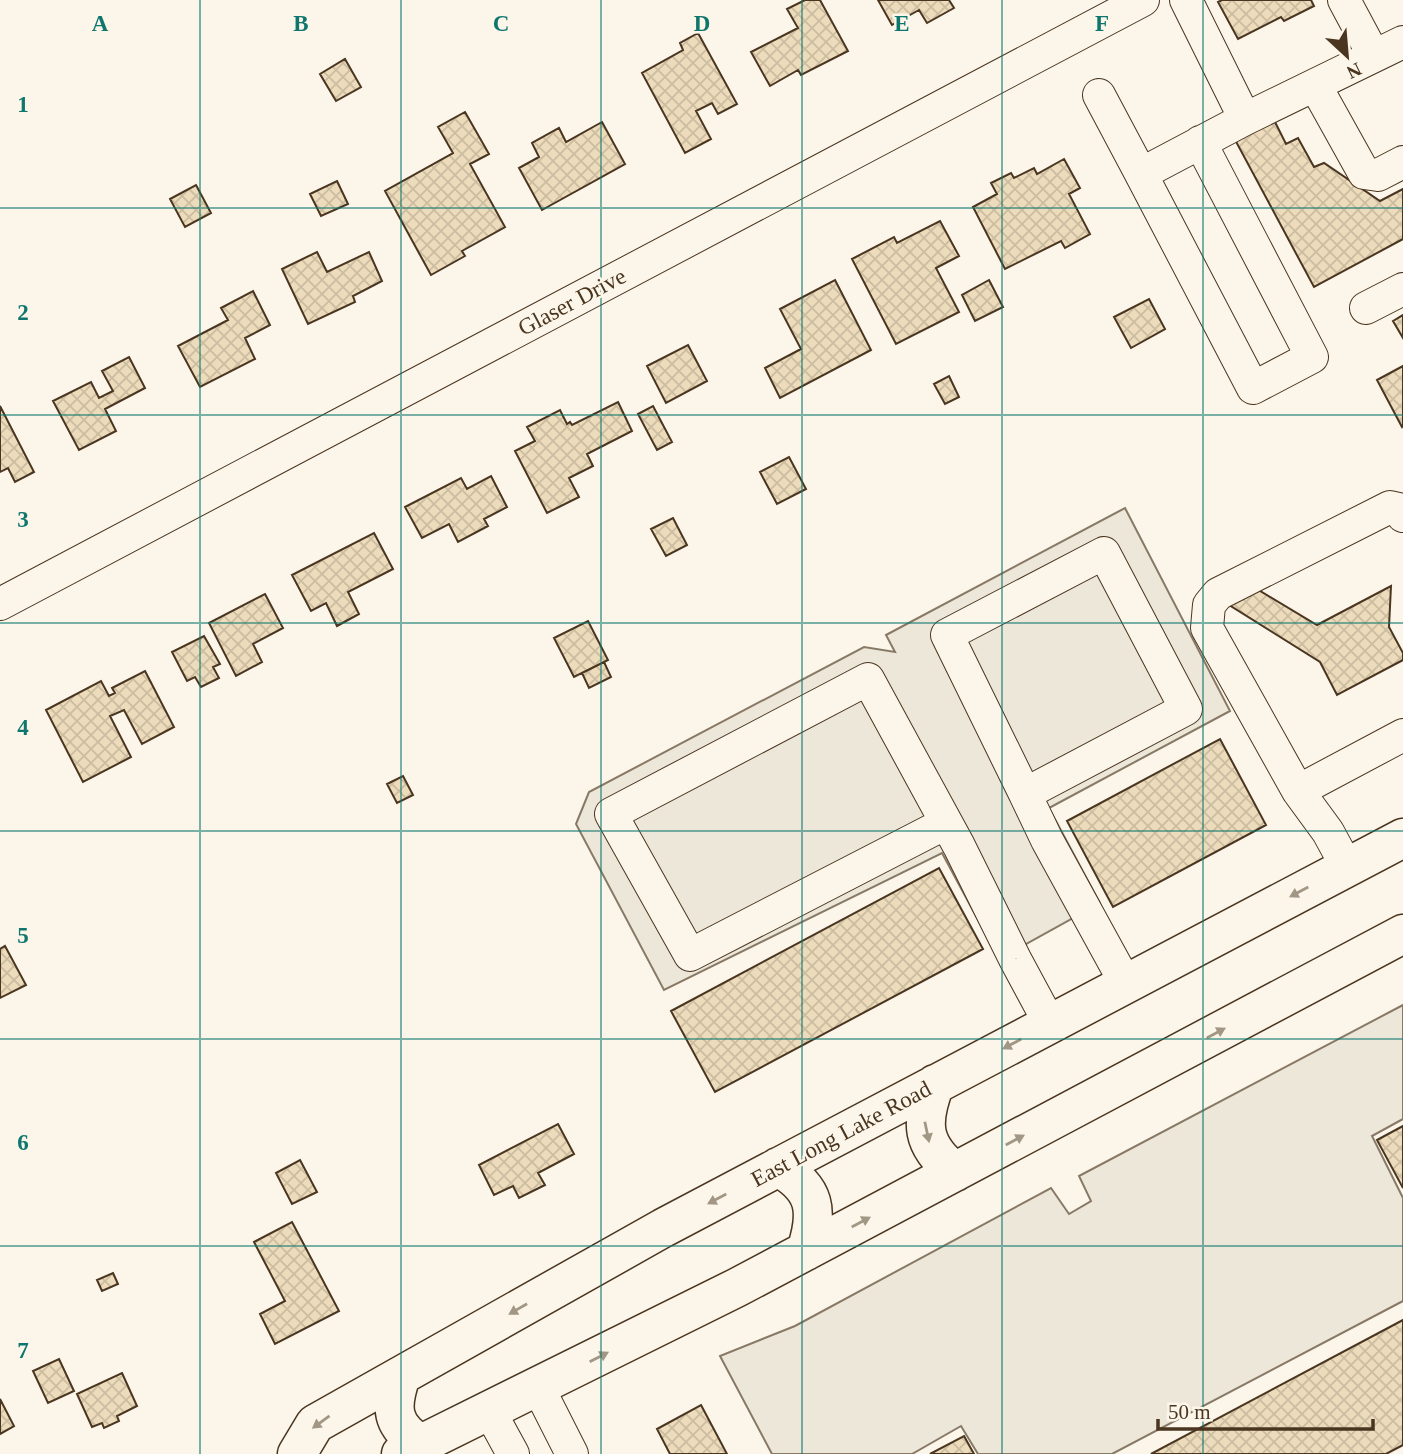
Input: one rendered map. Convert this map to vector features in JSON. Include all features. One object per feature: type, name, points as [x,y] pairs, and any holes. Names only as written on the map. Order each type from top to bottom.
[{"type":"main road","name":"East Long Lake Road","points":[[297,1454],[315,1424],[663,1228],[1403,838]]},
{"type":"main road","points":[[401,1376],[394,1397],[394,1410],[411,1449],[806,1251],[1403,934]]},
{"type":"main road","points":[[935,1084],[927,1104],[925,1119],[928,1142],[942,1161],[955,1172]]},
{"type":"main road","points":[[778,1167],[802,1183],[813,1209],[811,1235],[806,1251]]},
{"type":"street","name":"Glaser Drive","points":[[0,604],[1143,0]]},
{"type":"street","points":[[1186,0],[1245,119]]},
{"type":"street","points":[[1344,0],[1374,56]]},
{"type":"street","points":[[1141,173],[1245,119],[1403,43]]},
{"type":"street","points":[[1315,85],[1364,173],[1378,175],[1403,162]]},
{"type":"street","points":[[1099,95],[1253,388],[1312,357],[1200,142]]},
{"type":"street","points":[[1366,308],[1403,289]]},
{"type":"street","points":[[1347,867],[1328,832],[1298,791],[1207,628],[1209,606],[1218,594],[1390,507],[1399,509],[1403,516]]},
{"type":"street","points":[[1025,794],[1186,709],[1104,552],[947,635],[1047,840],[1126,984]]},
{"type":"street","points":[[946,823],[690,955],[611,814],[868,679],[946,823],[1050,1024]]},
{"type":"street","points":[[1298,791],[1403,734]]},
{"type":"street","points":[[538,1387],[572,1454]]},
{"type":"street","points":[[489,1410],[513,1454]]},
{"type":"shaded area","points":[[1125,508],[1230,711],[1049,808],[1100,903],[999,959],[942,853],[664,990],[576,824],[589,792],[864,647],[895,652],[886,635]]},
{"type":"shaded area","points":[[1403,1005],[1403,1119],[1372,1136],[1403,1198],[1403,1301],[1112,1454],[978,1454],[961,1426],[912,1454],[772,1454],[720,1356],[795,1326],[1051,1188],[1069,1214],[1091,1201],[1079,1176]]},
{"type":"building","points":[[805,0],[820,0],[848,51],[801,75],[798,70],[770,86],[751,52],[798,28],[787,9]]},
{"type":"building","points":[[878,0],[949,0],[954,8],[927,23],[919,10],[892,25]]},
{"type":"building","points":[[1311,0],[1314,6],[1284,21],[1281,17],[1238,39],[1218,2]]},
{"type":"building","points":[[698,33],[737,104],[718,114],[712,103],[696,111],[711,139],[685,153],[642,73],[683,50],[680,43]]},
{"type":"building","points":[[345,59],[361,87],[336,101],[320,74]]},
{"type":"building","points":[[465,112],[489,154],[470,164],[505,227],[462,251],[465,256],[431,275],[385,191],[453,153],[438,127]]},
{"type":"building","points":[[1272,116],[1286,144],[1298,138],[1314,167],[1324,163],[1380,201],[1403,189],[1403,239],[1314,287],[1233,136]]},
{"type":"building","points":[[602,122],[625,164],[542,210],[519,168],[539,157],[532,143],[559,128],[566,142]]},
{"type":"building","points":[[1064,159],[1080,188],[1069,194],[1090,234],[1065,248],[1061,241],[1005,269],[973,207],[997,194],[991,183],[1011,173],[1014,178],[1034,168],[1037,174]]},
{"type":"building","points":[[337,181],[348,204],[321,216],[310,194]]},
{"type":"building","points":[[196,185],[211,213],[185,227],[170,199]]},
{"type":"building","points":[[940,221],[959,256],[936,268],[959,312],[896,344],[852,259],[894,237],[897,243]]},
{"type":"building","points":[[317,252],[327,272],[369,252],[382,281],[353,296],[355,302],[308,324],[282,269]]},
{"type":"building","points":[[835,280],[871,350],[780,398],[765,368],[801,349],[780,309]]},
{"type":"building","points":[[989,280],[1003,307],[975,321],[962,295]]},
{"type":"building","points":[[253,291],[270,325],[245,338],[255,359],[200,387],[178,346],[228,320],[221,308]]},
{"type":"building","points":[[1149,299],[1165,329],[1131,348],[1114,317]]},
{"type":"building","points":[[1403,315],[1403,338],[1393,321]]},
{"type":"building","points":[[688,345],[707,381],[666,403],[647,366]]},
{"type":"building","points":[[129,357],[145,388],[105,409],[116,431],[79,450],[53,401],[91,382],[99,398],[113,391],[102,371]]},
{"type":"building","points":[[1403,366],[1403,426],[1402,427],[1377,380]]},
{"type":"building","points":[[949,376],[959,397],[945,404],[934,384]]},
{"type":"building","points":[[618,402],[632,431],[587,454],[593,466],[569,478],[579,497],[547,513],[515,451],[535,441],[527,427],[560,410],[567,424],[570,422],[572,425]]},
{"type":"building","points":[[0,406],[34,472],[15,482],[8,468],[0,472]]},
{"type":"building","points":[[653,406],[672,442],[657,450],[638,414]]},
{"type":"building","points":[[789,457],[806,489],[777,504],[760,472]]},
{"type":"building","points":[[491,476],[507,507],[484,519],[488,526],[458,542],[449,524],[422,538],[405,507],[461,478],[467,489]]},
{"type":"building","points":[[673,518],[687,545],[666,556],[651,529]]},
{"type":"building","points":[[374,533],[393,569],[348,592],[359,614],[337,626],[326,603],[311,611],[292,575]]},
{"type":"building","points":[[1391,586],[1389,627],[1403,653],[1403,660],[1337,695],[1320,662],[1226,603],[1255,588],[1317,625]]},
{"type":"building","points":[[265,594],[283,628],[253,644],[262,662],[236,676],[209,623]]},
{"type":"building","points":[[588,621],[608,660],[574,677],[554,638]]},
{"type":"building","points":[[204,636],[220,664],[213,667],[219,678],[201,687],[195,677],[187,681],[172,652]]},
{"type":"building","points":[[604,662],[611,677],[589,688],[582,673]]},
{"type":"building","points":[[145,671],[174,727],[142,744],[124,710],[110,716],[131,757],[83,782],[46,710],[101,681],[109,696],[115,693],[112,688]]},
{"type":"building","points":[[1220,739],[1266,825],[1113,907],[1067,821]]},
{"type":"building","points":[[403,776],[413,795],[397,803],[387,784]]},
{"type":"building","points":[[939,868],[983,949],[715,1092],[671,1011]]},
{"type":"building","points":[[5,946],[26,985],[0,998],[0,949]]},
{"type":"building","points":[[558,1124],[574,1154],[538,1173],[545,1185],[519,1198],[513,1186],[494,1195],[479,1165]]},
{"type":"building","points":[[1403,1126],[1403,1188],[1377,1140]]},
{"type":"building","points":[[300,1160],[317,1192],[292,1204],[276,1173]]},
{"type":"building","points":[[292,1222],[339,1311],[275,1344],[260,1314],[285,1301],[254,1242]]},
{"type":"building","points":[[113,1273],[118,1284],[102,1291],[97,1280]]},
{"type":"building","points":[[1403,1320],[1403,1445],[1386,1454],[1151,1454]]},
{"type":"building","points":[[59,1359],[74,1391],[48,1403],[33,1371]]},
{"type":"building","points":[[122,1373],[137,1406],[117,1416],[119,1421],[104,1428],[102,1423],[92,1427],[77,1394]]},
{"type":"building","points":[[0,1399],[14,1426],[0,1434]]},
{"type":"building","points":[[701,1405],[727,1454],[670,1454],[657,1429]]},
{"type":"building","points":[[964,1436],[974,1454],[930,1454]]}]
